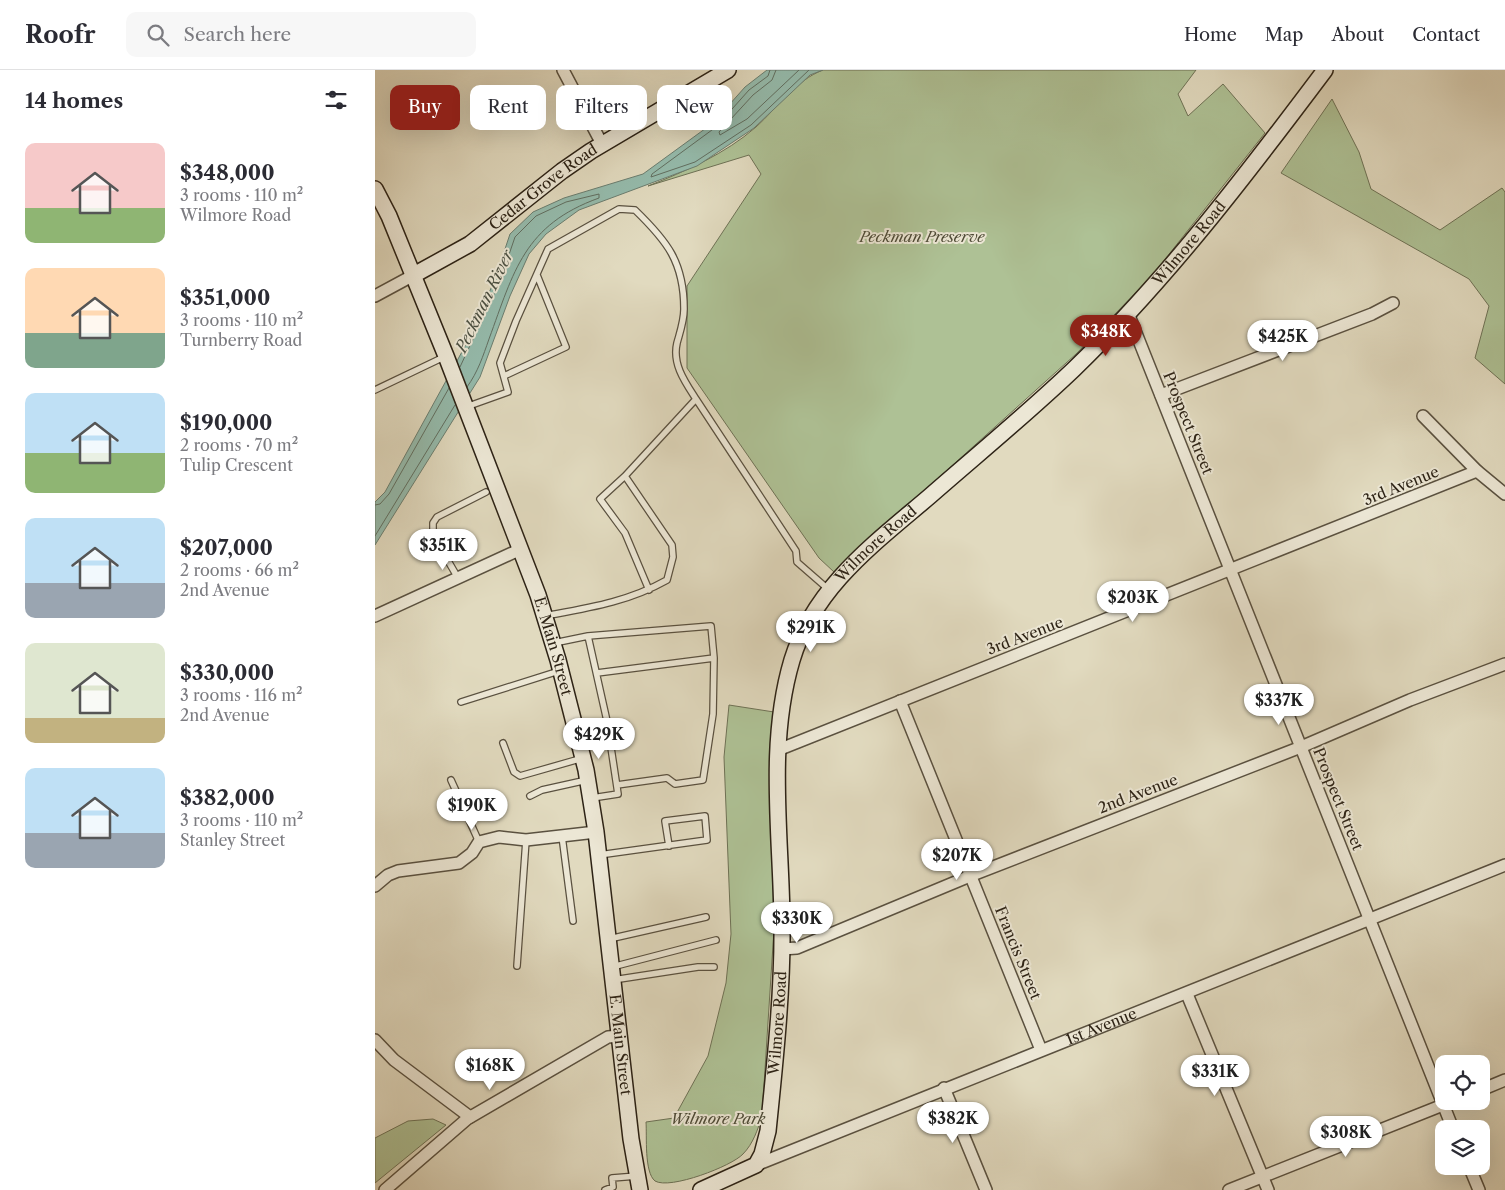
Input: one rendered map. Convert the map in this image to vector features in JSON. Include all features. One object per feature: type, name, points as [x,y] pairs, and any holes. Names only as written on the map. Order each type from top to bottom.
[{"type":"street","points":[[563,70],[603,144]]},
{"type":"street","name":"Cedar Grove Road","points":[[412,276],[470,244],[562,171],[603,144],[728,70]]},
{"type":"street","name":"Wilmore Road","points":[[756,1165],[762,1154],[768,1131],[782,949],[778,750],[781,711],[793,657],[809,622],[828,590],[863,554],[1073,369],[1128,313],[1257,161],[1325,70]]},
{"type":"street","name":"E. Main Street","points":[[375,189],[389,216],[446,356],[521,550],[545,616],[561,670],[583,758],[596,832],[619,1036],[639,1183]]},
{"type":"street","points":[[375,296],[412,276]]},
{"type":"street","points":[[1161,395],[1372,314],[1393,303]]},
{"type":"street","name":"Prospect Street","points":[[1128,313],[1371,921],[1435,1070]]},
{"type":"street","points":[[1423,416],[1477,471],[1505,494]]},
{"type":"street","name":"3rd Avenue","points":[[778,750],[1231,571],[1477,471]]},
{"type":"street","points":[[375,616],[521,550]]},
{"type":"street","name":"2nd Avenue","points":[[782,949],[797,948],[970,876],[1301,747],[1410,700],[1505,664]]},
{"type":"street","name":"Francis Street","points":[[900,701],[1041,1050]]},
{"type":"street","points":[[375,886],[387,874],[459,863],[472,854],[479,842],[499,837],[526,840],[596,832]]},
{"type":"street","name":"1st Avenue","points":[[701,1190],[756,1165],[944,1088],[1187,994],[1505,866]]},
{"type":"street","points":[[1187,994],[1268,1190]]},
{"type":"street","points":[[385,1190],[470,1117],[608,1038],[619,1036]]},
{"type":"street","points":[[375,1040],[394,1060],[470,1117]]},
{"type":"street","points":[[1490,1086],[1505,1080]]},
{"type":"street","points":[[944,1088],[985,1190]]},
{"type":"street","points":[[1229,1190],[1435,1109]]},
{"type":"street","points":[[1473,1175],[1479,1190]]},
{"type":"lane","points":[[465,406],[507,392],[500,363],[515,321],[548,249],[619,209],[635,210],[662,236],[678,266],[684,310],[677,346],[679,371],[792,543],[796,551],[797,562],[828,590]]},
{"type":"lane","points":[[503,376],[566,346],[537,275]]},
{"type":"lane","points":[[375,390],[446,356]]},
{"type":"lane","points":[[649,590],[625,533],[600,499],[625,476],[696,399]]},
{"type":"lane","points":[[545,616],[612,604],[649,590],[667,580],[673,557],[672,546],[625,476]]},
{"type":"lane","points":[[457,578],[433,535],[433,523],[437,517],[486,492]]},
{"type":"lane","points":[[553,643],[589,636],[711,626],[714,658],[713,714],[703,780],[675,784],[667,778],[617,786]]},
{"type":"lane","points":[[589,636],[607,721],[618,794],[590,799]]},
{"type":"lane","points":[[597,673],[714,658]]},
{"type":"lane","points":[[461,702],[561,670]]},
{"type":"lane","points":[[575,727],[607,721]]},
{"type":"lane","points":[[503,742],[515,772],[521,776],[583,758]]},
{"type":"lane","points":[[451,780],[479,842]]},
{"type":"lane","points":[[530,796],[541,790],[587,780]]},
{"type":"lane","points":[[599,855],[669,846],[707,840],[705,816],[665,821],[669,846]]},
{"type":"lane","points":[[562,836],[573,921]]},
{"type":"lane","points":[[517,966],[526,840]]},
{"type":"lane","points":[[609,938],[706,918]]},
{"type":"lane","points":[[613,974],[716,940]]},
{"type":"lane","points":[[613,974],[714,967]]},
{"type":"lane","points":[[605,1190],[613,1189],[612,1178],[639,1183]]},
{"type":"green space","name":"Peckman Preserve","points":[[823,70],[1196,70],[1178,94],[1188,116],[1223,84],[1265,133],[1151,277],[1076,354],[834,572],[819,558],[687,368],[687,286],[761,174],[749,155],[648,186],[691,168],[731,146],[756,127],[795,87]]},
{"type":"green space","points":[[1332,99],[1359,152],[1371,189],[1440,230],[1502,188],[1505,192],[1505,384],[1475,358],[1489,306],[1469,279],[1281,173]]},
{"type":"green space","name":"Wilmore Park","points":[[729,705],[774,712],[770,758],[774,929],[762,1116],[750,1146],[737,1159],[727,1165],[687,1180],[663,1183],[655,1181],[649,1170],[646,1122],[674,1118],[708,1056],[726,983],[731,934],[724,757]]},
{"type":"green space","points":[[433,1119],[446,1125],[375,1183],[375,1138],[408,1121]]},
{"type":"water","points":[[767,70],[823,70],[810,75],[754,128],[697,166],[579,210],[546,234],[529,254],[510,296],[480,377],[375,545],[375,502],[385,492],[469,339],[495,279],[510,234],[533,212],[564,198],[643,174],[703,130],[732,130],[732,102],[745,87]]},
{"type":"water label","name":"Peckman River","points":[[484,301]]}]
